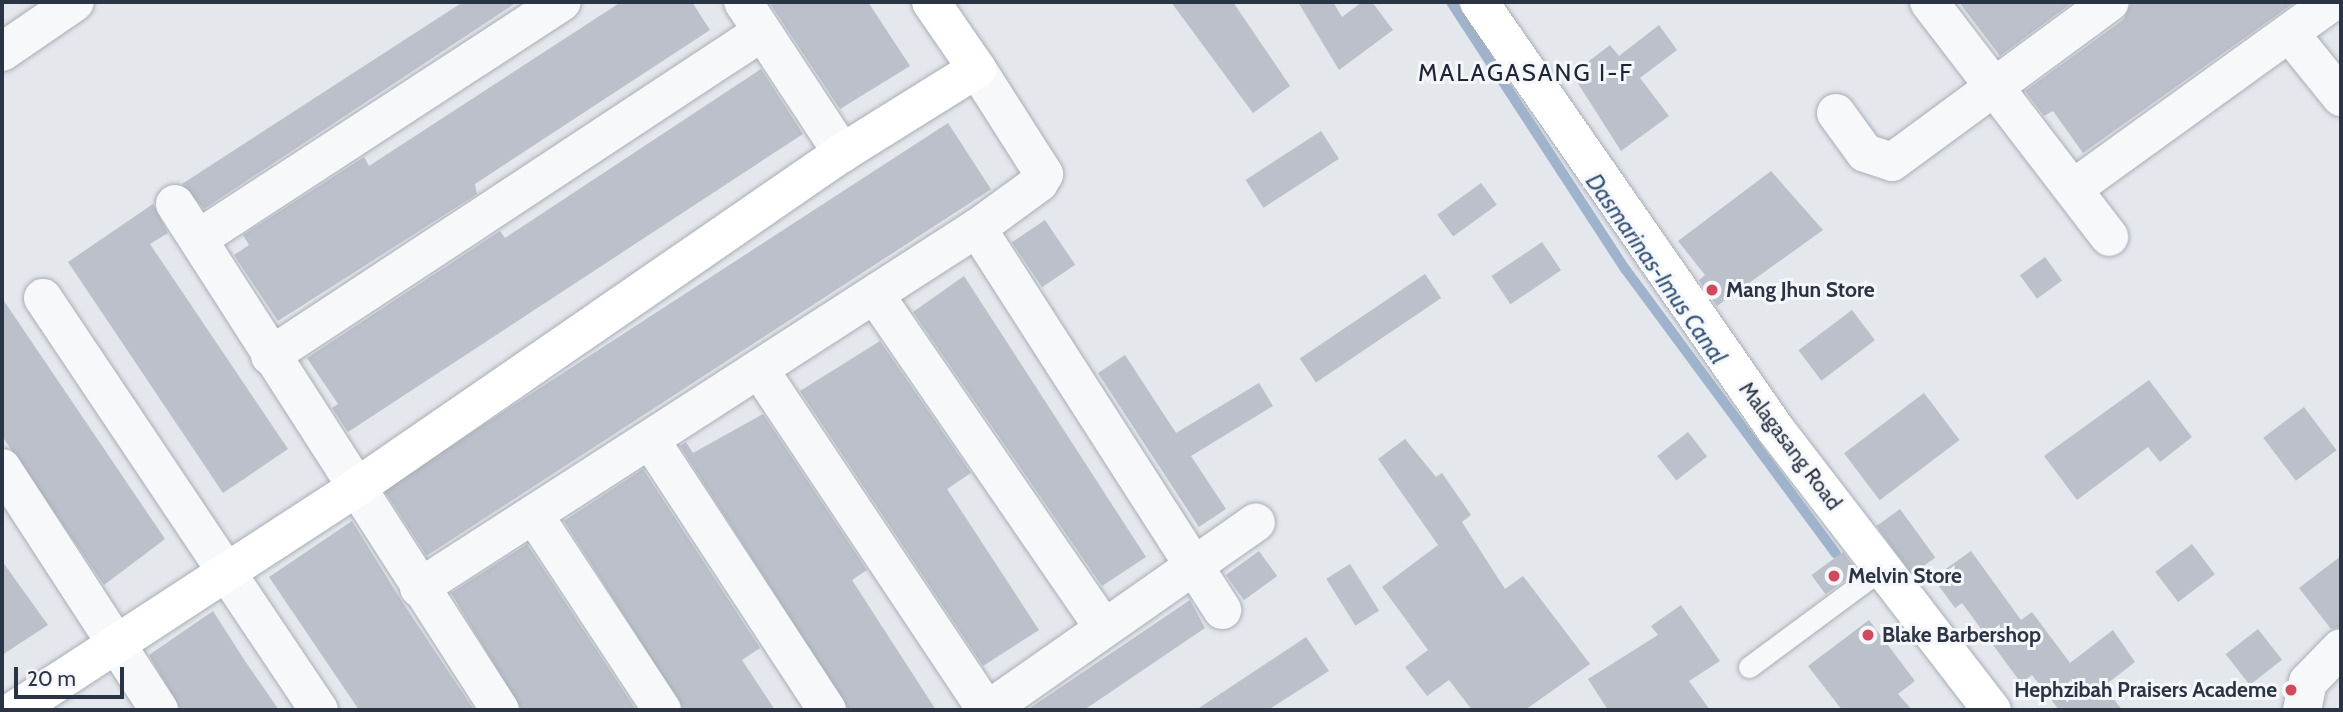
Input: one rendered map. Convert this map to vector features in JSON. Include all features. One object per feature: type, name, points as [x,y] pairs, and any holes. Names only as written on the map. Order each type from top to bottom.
[{"type":"street","points":[[2,52],[75,2]]},
{"type":"street","points":[[198,239],[561,2]]},
{"type":"street","points":[[419,589],[875,295],[1039,184],[1044,174],[931,2]]},
{"type":"street","name":"Malagasang Road","points":[[1479,2],[1672,286],[1992,710]]},
{"type":"street","points":[[1928,2],[1995,84],[2109,237]]},
{"type":"street","points":[[1836,113],[1865,153],[1892,162],[2110,2]]},
{"type":"street","points":[[2074,188],[2332,2]]},
{"type":"street","points":[[270,356],[752,17],[842,153]]},
{"type":"street","points":[[2291,34],[2341,97]]},
{"type":"street","points":[[15,710],[360,485],[842,153],[977,69]]},
{"type":"street","points":[[175,204],[270,356],[360,485],[419,589],[500,710]]},
{"type":"street","points":[[977,228],[1222,610]]},
{"type":"street","points":[[875,295],[1104,628]]},
{"type":"street","points":[[43,298],[319,710]]},
{"type":"street","points":[[759,369],[987,710],[1255,522]]},
{"type":"street","points":[[651,441],[827,710]]},
{"type":"street","points":[[2,468],[15,514],[117,644],[159,710]]},
{"type":"street","points":[[534,515],[662,710]]},
{"type":"street","points":[[2302,710],[2308,682],[2341,648]]},
{"type":"lane","points":[[1749,667],[1883,568]]},
{"type":"building","points":[[463,2],[517,2],[204,209],[182,184]]},
{"type":"building","points":[[621,2],[692,2],[710,30],[475,184],[477,194],[278,321],[234,255],[249,245],[243,235],[364,157],[369,166]]},
{"type":"building","points":[[769,2],[868,2],[910,66],[840,109]]},
{"type":"building","points":[[1171,2],[1233,2],[1290,86],[1253,113]]},
{"type":"building","points":[[1298,2],[1333,2],[1342,17],[1362,2],[1372,2],[1393,30],[1339,70]]},
{"type":"building","points":[[1959,2],[2073,2],[2000,56]]},
{"type":"building","points":[[2132,2],[2295,2],[2083,153],[2053,111],[2044,116],[2025,91],[2123,20]]},
{"type":"building","points":[[1659,25],[1677,50],[1640,78],[1669,116],[1621,151],[1572,74],[1610,45],[1619,56]]},
{"type":"building","points":[[761,69],[803,134],[348,432],[332,408],[338,404],[307,358],[500,231],[505,238]]},
{"type":"building","points":[[948,123],[991,189],[427,556],[384,490]]},
{"type":"building","points":[[1321,131],[1339,159],[1263,208],[1246,180]]},
{"type":"building","points":[[1771,171],[1823,230],[1717,306],[1699,280],[1705,275],[1678,241]]},
{"type":"building","points":[[1481,183],[1497,205],[1453,237],[1437,215]]},
{"type":"building","points":[[153,204],[168,233],[150,244],[288,449],[223,493],[68,262]]},
{"type":"building","points":[[1045,220],[1075,265],[1042,287],[1012,242]]},
{"type":"building","points":[[1542,242],[1561,270],[1510,304],[1491,276]]},
{"type":"building","points":[[2045,257],[2062,280],[2037,299],[2020,275]]},
{"type":"building","points":[[1425,274],[1441,298],[1316,382],[1300,358]]},
{"type":"building","points":[[964,276],[1146,557],[1102,586],[913,312]]},
{"type":"building","points":[[2,298],[165,539],[104,585],[2,436]]},
{"type":"building","points":[[1852,310],[1875,340],[1821,381],[1798,350]]},
{"type":"building","points":[[880,341],[971,473],[947,489],[1039,630],[983,666],[800,391]]},
{"type":"building","points":[[1125,355],[1176,433],[1259,383],[1273,406],[1191,456],[1226,509],[1199,527],[1098,373]]},
{"type":"building","points":[[2149,380],[2192,437],[2160,462],[2148,447],[2077,500],[2044,456]]},
{"type":"building","points":[[1924,393],[1960,440],[1880,500],[1844,453]]},
{"type":"building","points":[[2304,407],[2336,450],[2296,481],[2263,438]]},
{"type":"building","points":[[763,414],[867,570],[852,580],[936,710],[849,710],[680,446],[686,442],[693,453]]},
{"type":"building","points":[[1688,432],[1707,456],[1676,480],[1657,456]]},
{"type":"building","points":[[1405,439],[1436,477],[1442,473],[1471,515],[1462,522],[1505,589],[1523,576],[1590,664],[1525,710],[1472,710],[1449,680],[1427,696],[1405,667],[1428,650],[1382,587],[1438,545],[1378,459]]},
{"type":"building","points":[[643,469],[760,648],[742,660],[775,710],[684,710],[564,521]]},
{"type":"building","points":[[1900,509],[1935,558],[1912,575],[1877,526]]},
{"type":"building","points":[[352,521],[474,710],[359,710],[269,577]]},
{"type":"building","points":[[527,544],[636,710],[522,710],[451,593]]},
{"type":"building","points":[[2192,544],[2215,574],[2178,602],[2155,572]]},
{"type":"building","points":[[1259,551],[1277,576],[1244,600],[1226,575]]},
{"type":"building","points":[[1971,551],[2021,620],[2032,612],[2070,663],[2113,630],[2135,662],[2104,686],[2122,710],[2059,710],[2032,675],[2021,683],[1962,603],[1955,608],[1933,578]]},
{"type":"building","points":[[1843,552],[1857,571],[1826,594],[1811,575]]},
{"type":"building","points":[[2341,556],[2341,627],[2331,629],[2299,588]]},
{"type":"building","points":[[2,561],[48,625],[2,655]]},
{"type":"building","points":[[1350,564],[1379,611],[1355,625],[1326,579]]},
{"type":"building","points":[[1190,600],[1205,628],[1084,710],[1027,710]]},
{"type":"building","points":[[1681,605],[1720,661],[1689,681],[1710,710],[1608,710],[1588,679],[1658,635],[1651,626]]},
{"type":"building","points":[[213,611],[279,710],[181,710],[149,655]]},
{"type":"building","points":[[1869,620],[1915,681],[1898,694],[1912,710],[1842,710],[1808,666]]},
{"type":"building","points":[[2258,629],[2282,660],[2250,685],[2226,654]]},
{"type":"building","points":[[1306,637],[1329,671],[1268,710],[1196,710]]},
{"type":"waterway","name":"Dasmarinas-Imus Canal","points":[[1451,2],[1626,270],[1836,554]]},
{"type":"place","name":"Mang Jhun Store","points":[[1712,290]]},
{"type":"place","name":"Melvin Store","points":[[1834,576]]},
{"type":"place","name":"Blake Barbershop","points":[[1868,635]]},
{"type":"place","name":"Hephzibah Praisers Academe","points":[[2291,690]]},
{"type":"district","name":"MALAGASANG I-F","points":[[1526,73]]}]
